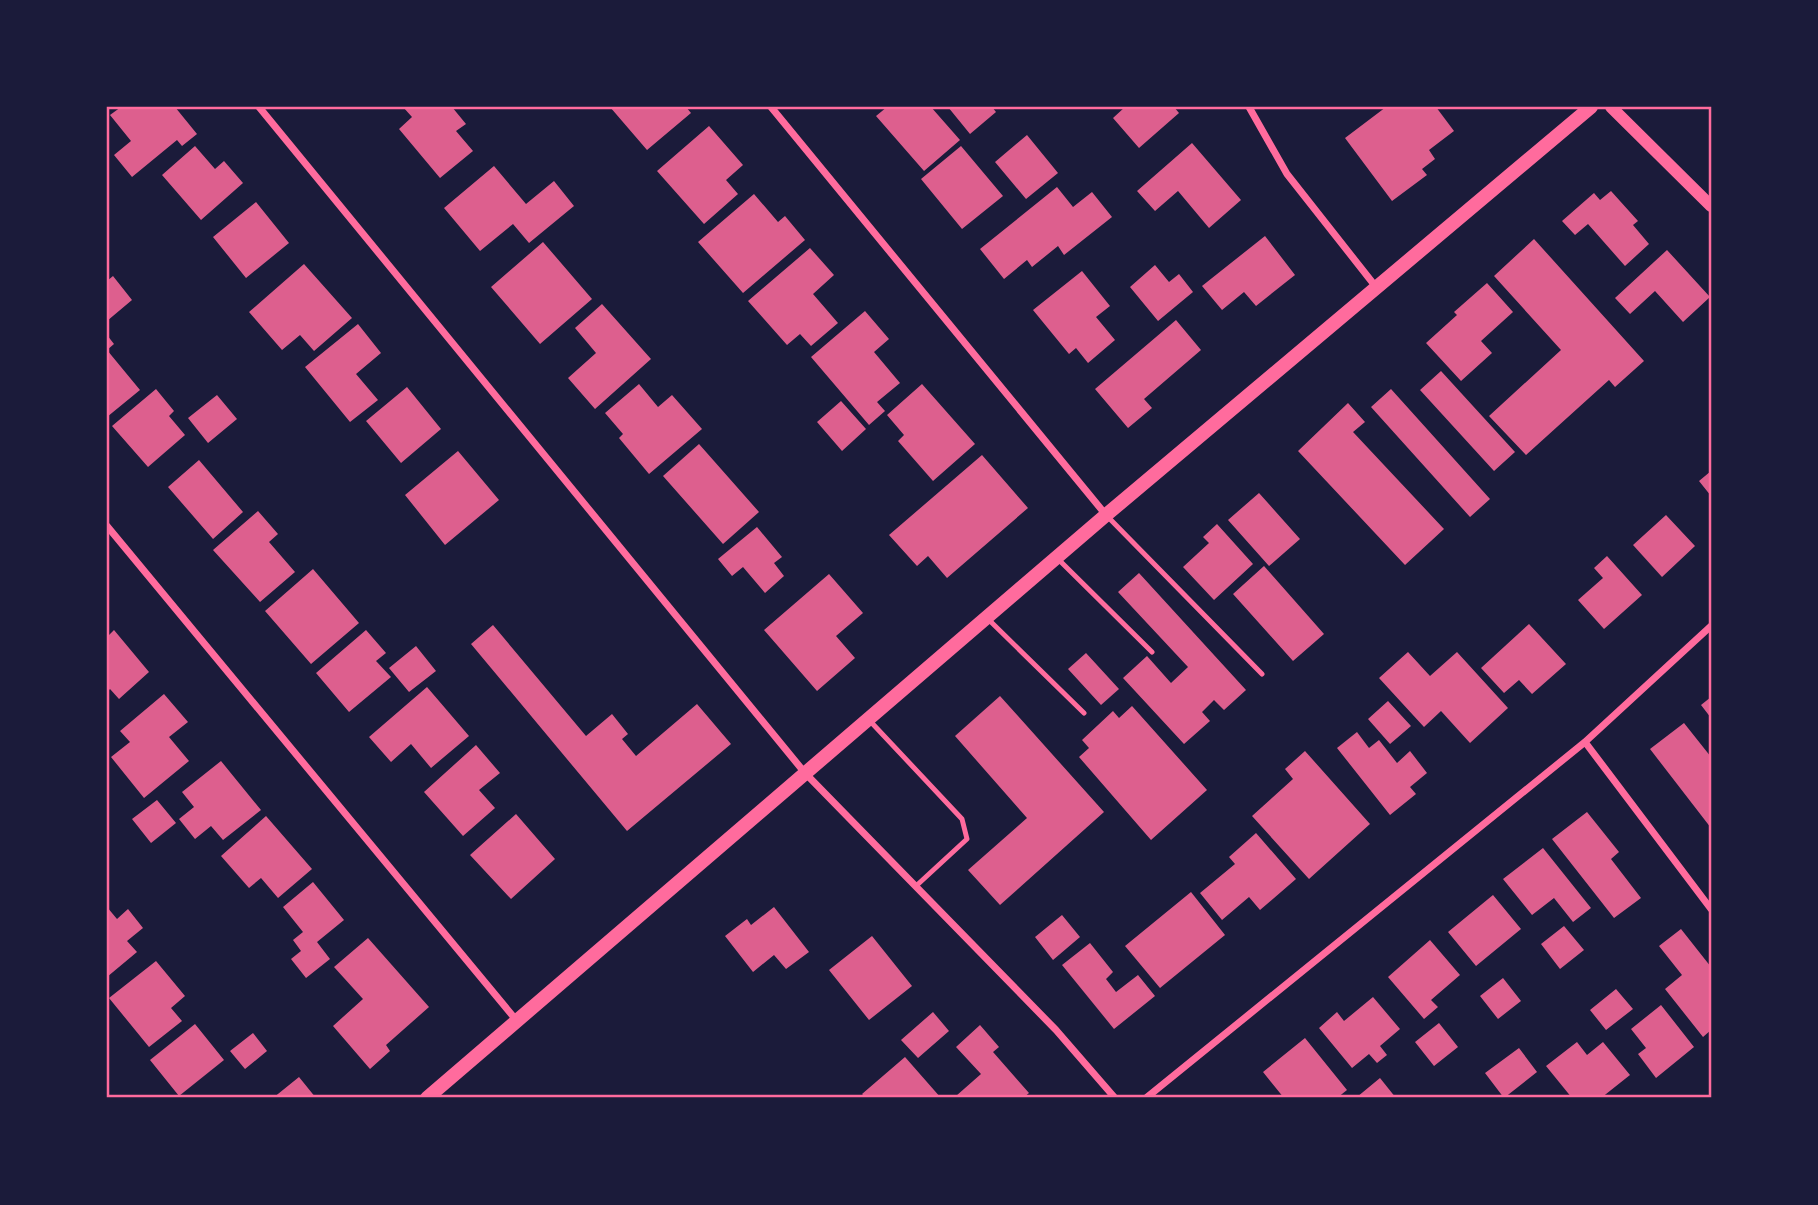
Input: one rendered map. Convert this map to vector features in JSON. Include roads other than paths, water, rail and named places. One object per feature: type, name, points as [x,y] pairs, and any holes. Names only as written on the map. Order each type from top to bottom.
[{"type":"main road","points":[[427,1098],[1106,516],[1591,107]]},
{"type":"street","points":[[259,107],[805,773],[1056,1030],[1115,1098]]},
{"type":"street","points":[[771,107],[1106,516]]},
{"type":"street","points":[[1249,107],[1287,174],[1376,287]]},
{"type":"street","points":[[1611,107],[1711,206]]},
{"type":"street","points":[[107,526],[517,1021]]},
{"type":"street","points":[[1146,1098],[1585,742],[1711,626]]},
{"type":"street","points":[[1585,742],[1711,909]]},
{"type":"lane","points":[[1106,516],[1262,674]]},
{"type":"lane","points":[[1057,558],[1152,652]]},
{"type":"lane","points":[[987,618],[1084,712]]},
{"type":"lane","points":[[868,719],[962,819],[967,839],[916,886]]}]
